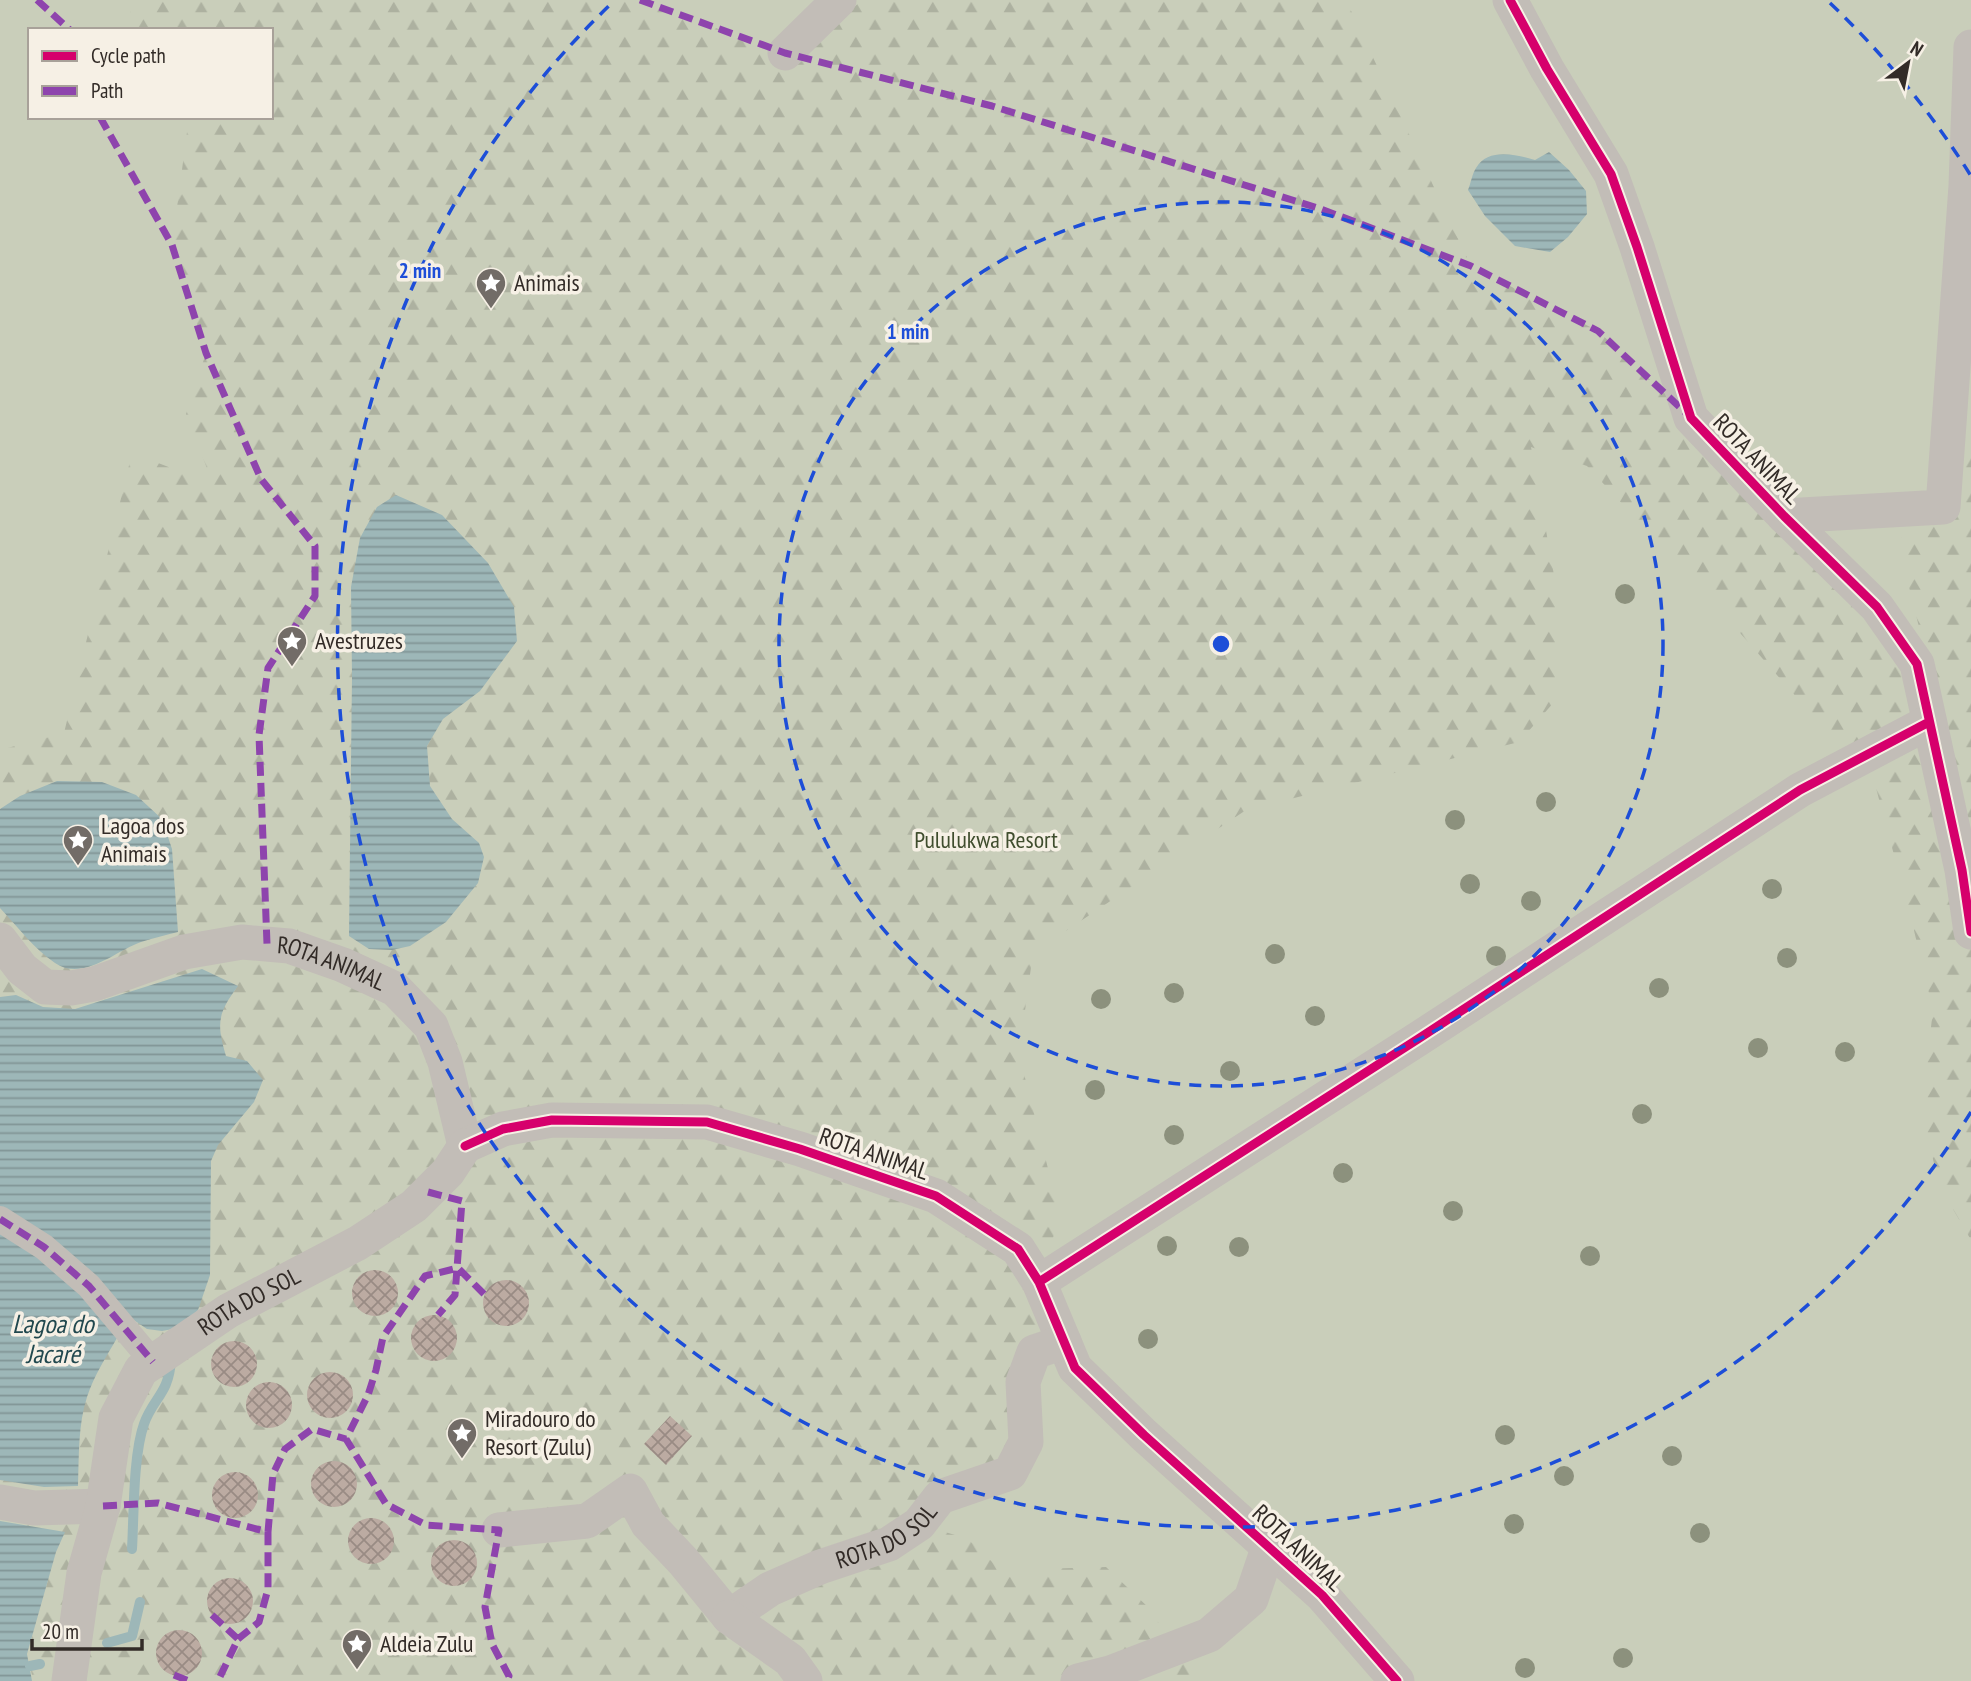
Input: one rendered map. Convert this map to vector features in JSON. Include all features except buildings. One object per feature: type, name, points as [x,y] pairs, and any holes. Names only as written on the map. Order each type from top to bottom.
[{"type":"street","points":[[785,53],[839,0]]},
{"type":"street","name":"ROTA ANIMAL","points":[[1510,0],[1547,69],[1611,174],[1691,418],[1784,516],[1877,607],[1917,664],[1962,870],[1971,932]]},
{"type":"street","name":"ROTA ANIMAL","points":[[1784,516],[1943,507],[1966,186],[1971,47]]},
{"type":"street","points":[[1039,1282],[1430,1032],[1800,790],[1929,722]]},
{"type":"street","name":"ROTA ANIMAL","points":[[0,940],[22,969],[45,986],[71,988],[94,984],[184,951],[242,942],[289,946],[344,965],[395,989],[431,1026],[445,1062],[464,1146],[503,1129],[552,1119],[707,1122],[800,1149],[936,1196],[1018,1249],[1039,1282],[1075,1368],[1144,1435],[1322,1595],[1396,1681]]},
{"type":"street","name":"ROTA DO SOL","points":[[69,1681],[84,1573],[103,1506],[116,1418],[141,1370],[228,1311],[358,1243],[414,1206],[448,1172],[464,1146]]},
{"type":"street","points":[[0,1219],[44,1247],[89,1286],[153,1362]]},
{"type":"street","name":"ROTA DO SOL","points":[[729,1617],[770,1590],[820,1567],[889,1544],[919,1524],[940,1497],[1010,1474],[1026,1442],[1023,1382],[1034,1352],[1064,1342]]},
{"type":"street","points":[[499,1531],[587,1521],[630,1491],[648,1524],[729,1617],[790,1660],[805,1681]]},
{"type":"street","points":[[0,1502],[34,1508],[103,1506]]},
{"type":"street","points":[[1078,1681],[1110,1673],[1209,1635],[1251,1600],[1269,1546]]},
{"type":"green space","name":"Pululukwa Resort","points":[[0,0],[1971,0],[1971,1681],[0,1681]]},
{"type":"green space","name":"Pululukwa Resort","points":[[136,0],[640,0],[784,53],[839,21],[862,0],[1346,0],[1471,266],[1598,331],[1691,418],[1932,679],[1898,543],[1950,463],[1971,452],[1971,1240],[1940,1187],[1921,1112],[1933,1010],[1876,788],[1705,593],[1587,466],[1531,447],[1561,614],[1555,701],[1519,742],[1246,810],[1033,953],[1019,1054],[1060,1216],[1039,1282],[1064,1342],[1034,1352],[1026,1442],[919,1524],[968,1539],[1008,1577],[1039,1569],[1106,1567],[1150,1609],[1195,1681],[49,1681],[32,1675],[27,1654],[64,1533],[0,1521],[0,750],[64,733],[132,453],[213,484],[186,414],[206,353],[172,245],[189,119],[273,119],[273,28],[123,28]]},
{"type":"water","points":[[1549,152],[1569,170],[1586,191],[1587,214],[1568,237],[1550,252],[1515,246],[1485,216],[1468,190],[1476,168],[1488,157],[1503,154],[1535,160]]},
{"type":"water","points":[[396,495],[442,515],[488,563],[514,607],[517,641],[480,691],[443,719],[427,746],[430,786],[452,819],[479,843],[484,857],[478,883],[446,922],[410,946],[392,950],[369,949],[349,936],[351,587],[360,538],[377,507]]},
{"type":"water","points":[[57,781],[102,782],[136,795],[162,819],[172,849],[178,932],[141,942],[88,967],[66,968],[40,951],[0,908],[0,809],[20,796]]},
{"type":"water","points":[[202,969],[238,986],[223,1011],[220,1026],[223,1045],[226,1056],[247,1061],[263,1080],[254,1102],[218,1145],[211,1161],[210,1275],[198,1310],[183,1327],[162,1331],[147,1329],[116,1308],[0,1210],[0,997],[16,995],[43,1007],[75,1009]]},
{"type":"water","name":"Lagoa do Jacaré","points":[[0,1229],[67,1275],[117,1338],[100,1367],[84,1407],[78,1486],[44,1487],[0,1480]]},
{"type":"water","points":[[0,1521],[65,1532],[56,1552],[27,1654],[32,1681],[0,1681]]},
{"type":"waterway","points":[[132,1549],[140,1437],[148,1415],[167,1381],[171,1360]]},
{"type":"waterway","points":[[107,1643],[132,1636],[140,1602]]},
{"type":"waterway","points":[[30,1666],[40,1664]]},
{"type":"marked path","points":[[37,0],[68,28]]},
{"type":"marked path","points":[[640,0],[785,53],[992,106],[1321,209],[1471,266],[1598,331],[1686,413]]},
{"type":"marked path","points":[[101,119],[172,245],[206,353],[261,479],[315,546],[315,596],[268,668],[259,735],[267,944]]},
{"type":"marked path","points":[[428,1192],[462,1201],[455,1295],[438,1315]]},
{"type":"marked path","points":[[0,1219],[44,1247],[89,1286],[153,1362]]},
{"type":"marked path","points":[[484,1294],[458,1268],[425,1276],[383,1337],[368,1395],[346,1439],[386,1504],[426,1525],[499,1530],[485,1607],[492,1644],[509,1676],[507,1681]]},
{"type":"marked path","points":[[103,1506],[158,1503],[268,1532],[273,1474],[285,1449],[312,1429],[346,1439]]},
{"type":"marked path","points":[[238,1639],[259,1622],[268,1589],[268,1532]]},
{"type":"marked path","points":[[212,1615],[238,1639],[218,1681]]},
{"type":"marked path","points":[[174,1675],[189,1681]]},
{"type":"cycle path","points":[[1510,0],[1547,69],[1611,174],[1691,418],[1784,516],[1877,607],[1917,664],[1962,870],[1971,932]]},
{"type":"cycle path","points":[[1039,1282],[1800,790],[1929,722]]},
{"type":"cycle path","points":[[465,1146],[503,1129],[552,1120],[707,1122],[800,1149],[936,1196],[1018,1249],[1039,1282],[1075,1368],[1144,1435],[1322,1595],[1397,1681]]},
{"type":"place","name":"Animais","points":[[491,310]]},
{"type":"place","name":"Avestruzes","points":[[292,668]]},
{"type":"place","name":"Lagoa dos Animais","points":[[78,867]]},
{"type":"place","name":"Miradouro do Resort (Zulu)","points":[[462,1460]]},
{"type":"place","name":"Aldeia Zulu","points":[[357,1671]]}]
